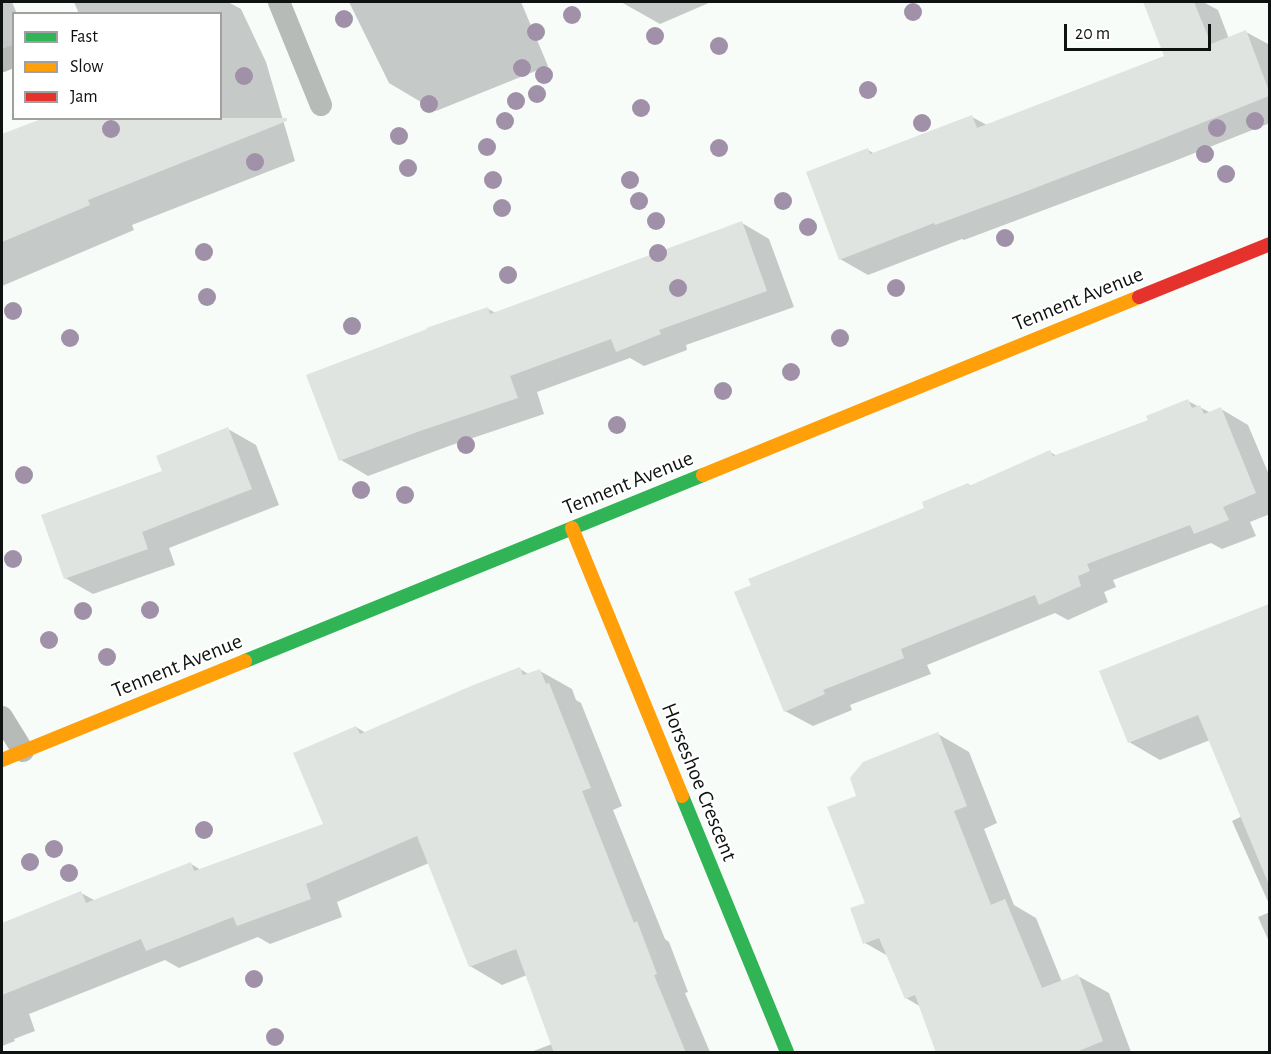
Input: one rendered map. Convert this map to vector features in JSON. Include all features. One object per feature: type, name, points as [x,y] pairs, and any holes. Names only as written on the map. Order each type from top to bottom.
[{"type":"street","name":"Tennent Avenue","points":[[2,760],[1269,244]]},
{"type":"street","name":"Horseshoe Crescent","points":[[572,528],[787,1053]]},
{"type":"lane","points":[[279,2],[321,105]]},
{"type":"lane","points":[[2,717],[23,751]]},
{"type":"building","points":[[1143,2],[1194,2],[1211,44],[1246,30],[1269,96],[1022,193],[935,225],[934,223],[839,260],[806,172],[868,148],[870,154],[972,115],[977,128],[1164,56]]},
{"type":"building","points":[[287,118],[287,121],[88,200],[90,205],[2,242],[2,134],[39,120]]},
{"type":"building","points":[[742,221],[767,291],[659,330],[661,334],[616,352],[611,339],[510,376],[518,398],[339,461],[306,375],[426,328],[488,307],[490,314]]},
{"type":"building","points":[[1188,399],[1192,408],[1200,405],[1204,414],[1221,407],[1256,493],[1223,507],[1229,520],[1194,534],[1190,525],[1087,564],[1090,571],[1078,576],[1081,586],[1039,605],[1035,595],[901,649],[904,658],[823,690],[825,694],[784,712],[734,592],[751,585],[748,579],[924,508],[922,502],[968,483],[969,486],[1050,450],[1053,456],[1148,420],[1146,416]]},
{"type":"building","points":[[228,427],[252,489],[142,532],[148,549],[64,579],[41,515],[162,471],[156,456]]},
{"type":"building","points":[[1269,604],[1269,885],[1198,715],[1128,743],[1099,671]]},
{"type":"building","points":[[520,667],[523,675],[540,669],[546,684],[549,683],[591,788],[582,791],[634,923],[637,921],[657,974],[654,975],[686,1053],[554,1053],[516,949],[469,967],[417,836],[306,884],[311,899],[237,926],[233,917],[146,951],[141,939],[2,995],[2,923],[81,891],[86,903],[191,862],[194,871],[323,824],[293,753],[356,726],[360,734]]},
{"type":"building","points":[[938,732],[967,806],[954,811],[991,905],[1005,899],[1042,988],[1078,974],[1103,1041],[1074,1053],[936,1053],[915,995],[905,999],[879,938],[863,944],[850,908],[865,903],[827,807],[856,796],[850,778],[863,762]]},
{"type":"traffic: fast","points":[[245,661],[703,475]]},
{"type":"traffic: fast","points":[[682,796],[787,1052]]},
{"type":"traffic: slow","points":[[703,475],[1139,297]]},
{"type":"traffic: slow","points":[[572,528],[682,796]]},
{"type":"traffic: slow","points":[[2,760],[245,661]]},
{"type":"traffic: jam","points":[[1139,297],[1270,244]]}]
